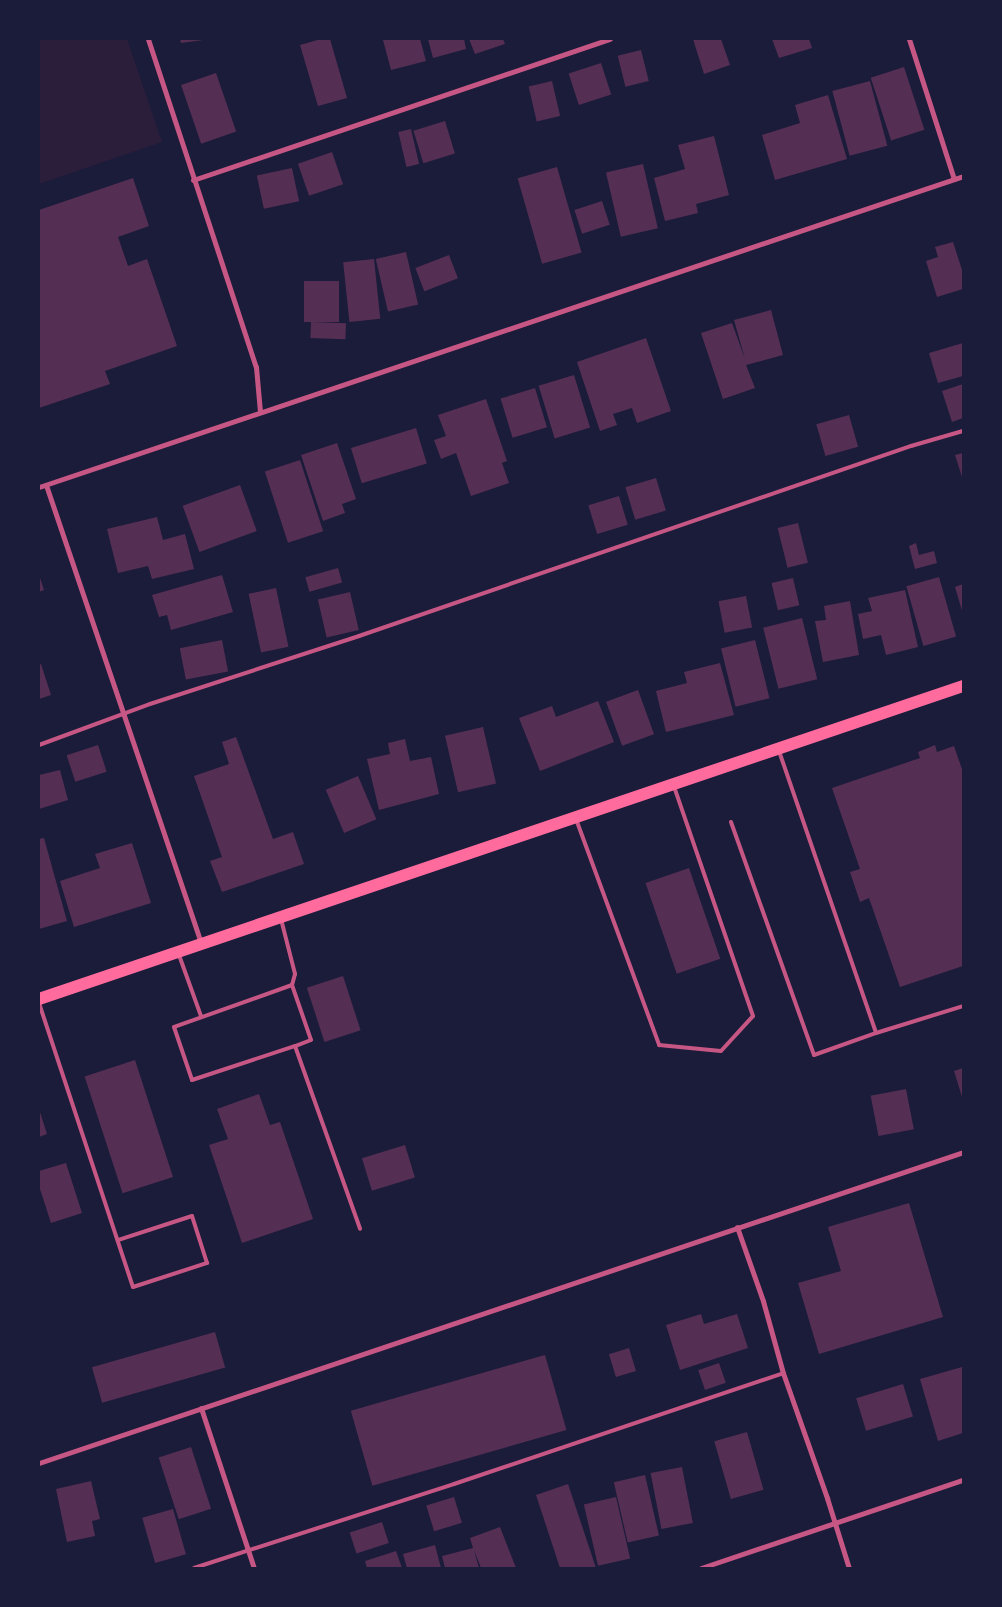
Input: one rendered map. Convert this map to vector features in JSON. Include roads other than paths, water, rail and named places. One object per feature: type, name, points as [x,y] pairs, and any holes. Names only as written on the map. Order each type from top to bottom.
[{"type":"main road","points":[[39,1001],[201,944],[963,686]]},
{"type":"street","points":[[148,39],[256,367],[260,412]]},
{"type":"street","points":[[194,180],[610,39]]},
{"type":"street","points":[[909,39],[954,179]]},
{"type":"street","points":[[39,487],[963,176]]},
{"type":"street","points":[[46,485],[201,944]]},
{"type":"street","points":[[39,1462],[963,1152]]},
{"type":"street","points":[[736,1227],[763,1301],[783,1372],[836,1523],[849,1568]]},
{"type":"street","points":[[201,1408],[254,1568]]},
{"type":"street","points":[[701,1568],[963,1480]]},
{"type":"lane","points":[[39,745],[123,714],[359,636],[911,446],[963,431]]},
{"type":"lane","points":[[778,749],[876,1034]]},
{"type":"lane","points":[[575,817],[659,1045],[721,1051],[753,1016],[674,784]]},
{"type":"lane","points":[[731,822],[814,1054],[963,1006]]},
{"type":"lane","points":[[281,917],[295,974],[292,985],[311,1040],[192,1080],[174,1027],[292,985]]},
{"type":"lane","points":[[178,952],[201,1016]]},
{"type":"lane","points":[[39,1001],[133,1287],[207,1263],[192,1216],[118,1240]]},
{"type":"lane","points":[[295,1046],[360,1229]]},
{"type":"lane","points":[[194,1568],[248,1552],[783,1372]]}]
